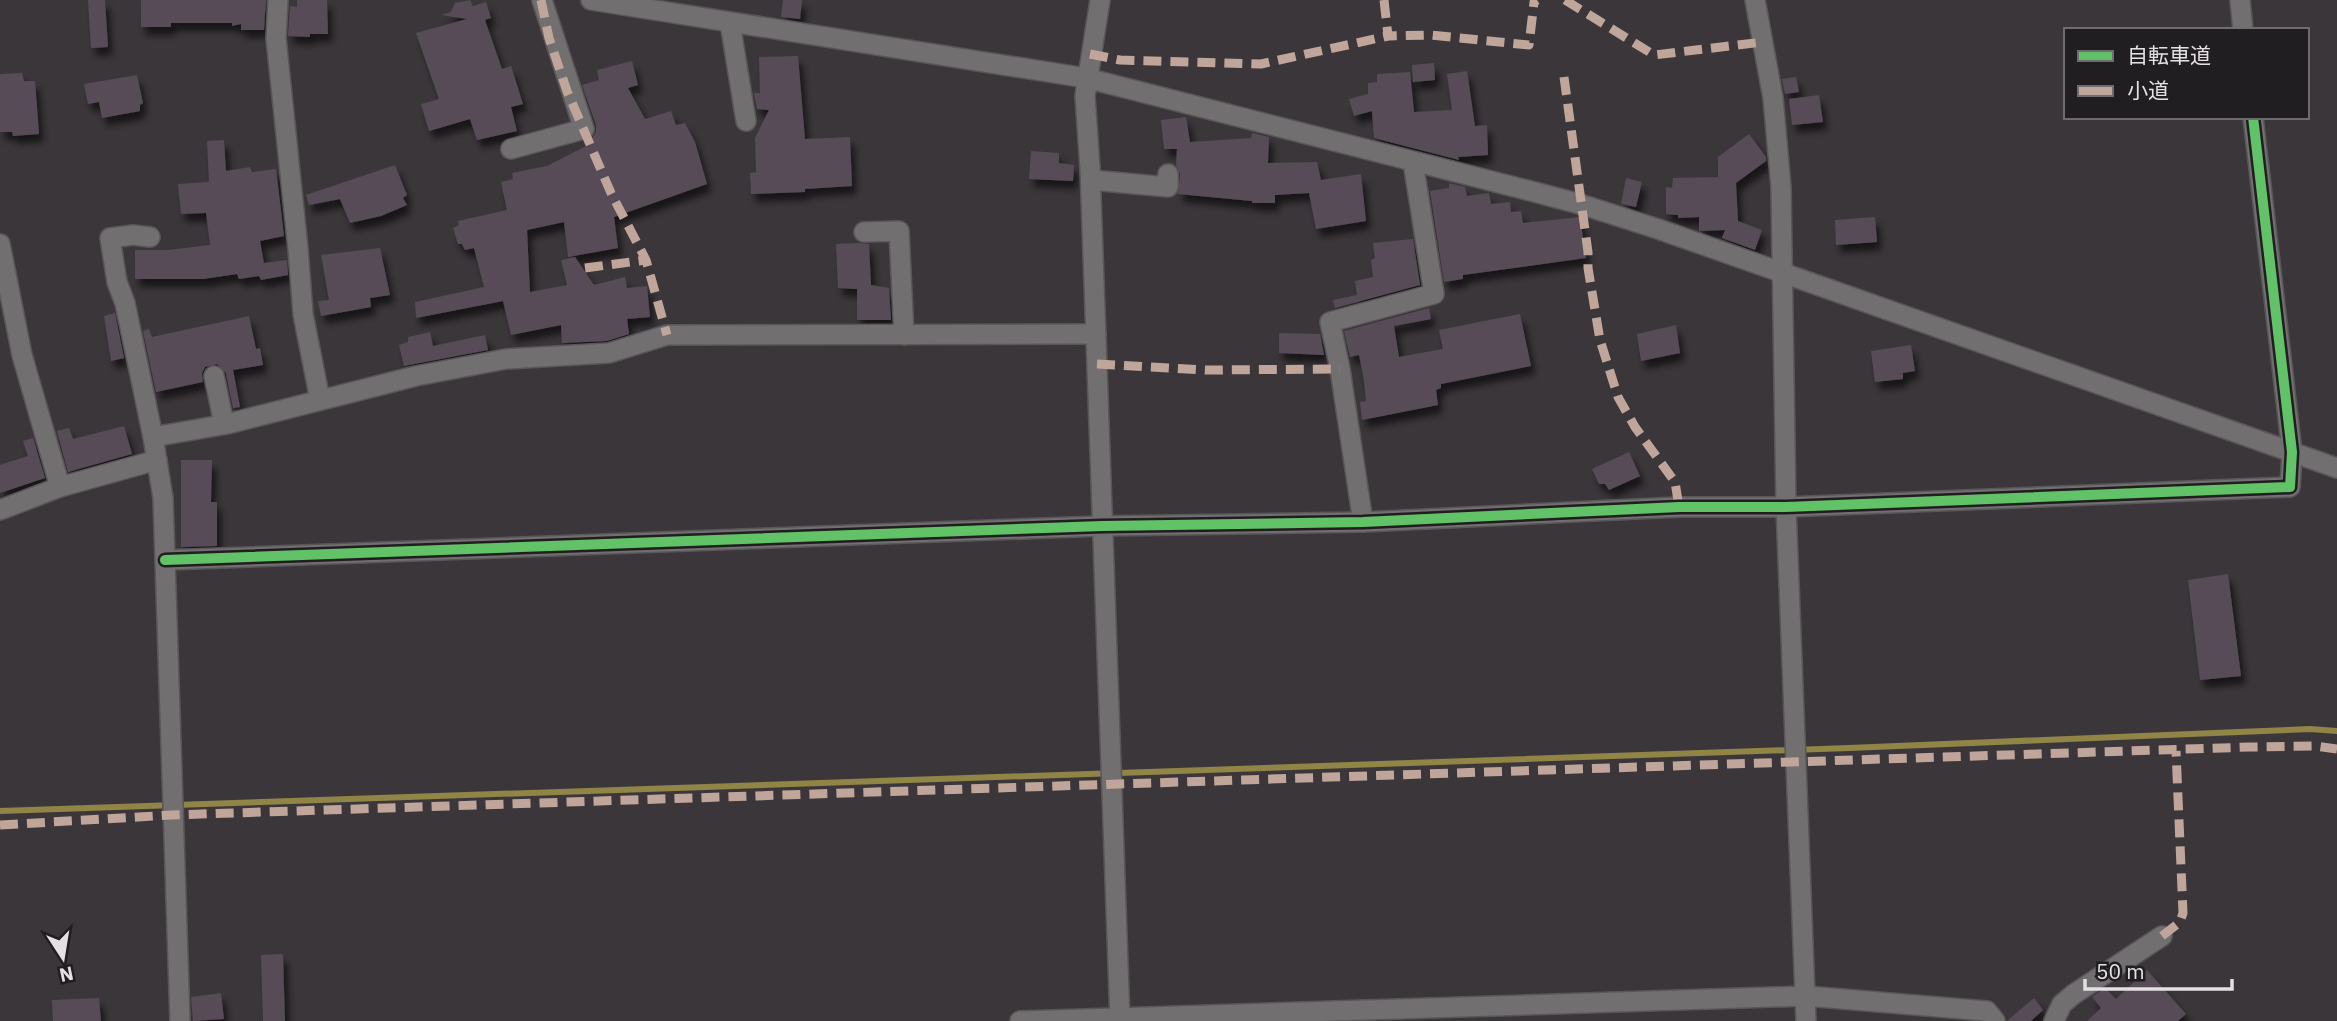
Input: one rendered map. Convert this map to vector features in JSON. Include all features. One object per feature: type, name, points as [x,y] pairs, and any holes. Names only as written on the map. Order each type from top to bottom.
[{"type":"street","points":[[278,0],[276,38],[303,314],[320,400]]},
{"type":"street","points":[[511,149],[583,129],[542,0]]},
{"type":"street","points":[[591,0],[627,2],[730,23],[1086,78],[1580,204],[2337,468]]},
{"type":"street","points":[[1100,0],[1085,96],[1091,180],[1120,1019]]},
{"type":"street","points":[[1755,0],[1773,98],[1781,187],[1786,507],[1806,1021]]},
{"type":"street","points":[[2240,0],[2243,28]]},
{"type":"street","points":[[730,23],[746,121]]},
{"type":"street","points":[[165,560],[1102,526],[1363,522],[1679,506],[1786,507],[2290,486],[2292,452],[2253,119]]},
{"type":"street","points":[[1363,522],[1340,369],[1329,322],[1434,294],[1413,162]]},
{"type":"street","points":[[1091,180],[1168,187],[1168,174]]},
{"type":"street","points":[[864,232],[899,231],[904,335]]},
{"type":"street","points":[[150,237],[132,235],[110,238],[117,282],[125,303],[153,437],[163,498],[180,1021]]},
{"type":"street","points":[[0,244],[22,355],[60,487]]},
{"type":"street","points":[[153,437],[224,424],[415,376],[506,359],[609,353],[667,335],[1096,334]]},
{"type":"street","points":[[214,376],[224,424]]},
{"type":"street","points":[[0,510],[60,487],[157,460]]},
{"type":"street","points":[[2054,1021],[2062,1004],[2074,994],[2162,936]]},
{"type":"street","points":[[1020,1021],[1806,996],[1987,1011],[1995,1021]]},
{"type":"building","points":[[88,0],[105,0],[108,47],[91,48]]},
{"type":"building","points":[[141,0],[266,0],[264,30],[241,30],[241,24],[232,26],[232,23],[171,23],[171,27],[141,27]]},
{"type":"building","points":[[297,0],[327,0],[328,34],[288,36],[290,6],[297,7]]},
{"type":"building","points":[[470,0],[473,6],[486,2],[491,18],[485,20],[502,69],[511,66],[523,104],[511,107],[517,131],[477,140],[470,119],[429,131],[421,104],[439,99],[416,33],[467,19],[441,15],[451,12],[455,3]]},
{"type":"building","points":[[783,0],[802,0],[800,19],[781,17]]},
{"type":"building","points":[[798,56],[805,139],[850,137],[852,186],[805,189],[805,192],[751,194],[750,173],[756,172],[755,138],[769,110],[757,109],[754,93],[760,93],[759,57]]},
{"type":"building","points":[[632,61],[638,85],[628,88],[645,119],[671,111],[676,125],[685,123],[695,142],[707,184],[614,217],[618,248],[568,257],[564,222],[527,230],[530,292],[567,285],[561,260],[575,257],[594,285],[625,277],[627,288],[647,286],[650,317],[627,319],[629,334],[607,341],[562,343],[561,325],[511,335],[503,301],[416,318],[415,302],[484,287],[474,248],[465,250],[462,244],[458,244],[453,228],[459,225],[458,221],[507,210],[501,182],[513,179],[512,173],[547,166],[594,142],[592,138],[596,125],[582,85],[599,80],[597,70]]},
{"type":"building","points":[[1434,63],[1435,80],[1413,82],[1412,65]]},
{"type":"building","points":[[1467,71],[1475,126],[1487,125],[1488,155],[1458,157],[1459,160],[1374,138],[1372,111],[1354,116],[1349,99],[1368,94],[1368,83],[1377,82],[1377,74],[1410,72],[1414,112],[1452,110],[1447,74]]},
{"type":"building","points":[[22,73],[24,81],[35,81],[39,134],[13,136],[12,132],[0,132],[0,74]]},
{"type":"building","points":[[137,75],[143,103],[140,105],[140,111],[102,118],[99,102],[88,104],[84,84]]},
{"type":"building","points":[[1796,77],[1799,92],[1785,94],[1782,79]]},
{"type":"building","points":[[1819,95],[1823,122],[1792,125],[1789,99]]},
{"type":"building","points":[[1186,117],[1190,142],[1251,138],[1252,133],[1269,137],[1268,163],[1317,162],[1321,180],[1361,174],[1366,221],[1316,229],[1309,193],[1275,195],[1275,203],[1252,203],[1178,194],[1180,174],[1176,165],[1177,149],[1164,149],[1161,120]]},
{"type":"building","points":[[1749,134],[1766,157],[1766,161],[1736,183],[1738,221],[1762,230],[1755,250],[1722,238],[1725,230],[1699,231],[1699,217],[1678,218],[1678,215],[1666,214],[1666,187],[1672,188],[1673,178],[1718,177],[1718,157]]},
{"type":"building","points":[[224,140],[226,171],[250,167],[252,172],[276,169],[284,236],[260,241],[264,263],[287,260],[288,275],[261,280],[259,276],[239,279],[237,274],[203,279],[135,279],[135,250],[168,250],[210,245],[206,213],[181,214],[178,184],[209,182],[207,141]]},
{"type":"building","points":[[1031,151],[1059,153],[1059,163],[1074,165],[1073,181],[1029,179]]},
{"type":"building","points":[[395,165],[407,195],[403,198],[407,205],[381,216],[350,223],[340,199],[309,205],[306,195]]},
{"type":"building","points":[[1626,178],[1642,182],[1636,207],[1621,204]]},
{"type":"building","points":[[1449,183],[1465,187],[1467,196],[1489,193],[1491,204],[1510,202],[1511,212],[1521,211],[1523,223],[1580,217],[1586,258],[1463,275],[1463,279],[1444,282],[1430,191],[1449,188]]},
{"type":"building","points":[[1875,217],[1877,242],[1836,245],[1835,220]]},
{"type":"building","points":[[1413,239],[1420,285],[1335,308],[1333,300],[1357,295],[1355,281],[1373,277],[1373,243]]},
{"type":"building","points":[[836,244],[869,244],[871,285],[889,288],[891,320],[857,320],[857,289],[838,288]]},
{"type":"building","points":[[380,248],[390,295],[370,298],[371,307],[321,316],[318,301],[329,300],[321,255]]},
{"type":"building","points":[[1429,308],[1431,319],[1394,326],[1399,357],[1443,349],[1439,330],[1520,314],[1531,366],[1441,384],[1441,388],[1436,390],[1438,405],[1362,420],[1360,402],[1366,401],[1359,355],[1350,357],[1344,331]]},
{"type":"building","points":[[115,313],[124,358],[111,361],[104,316]]},
{"type":"building","points":[[249,316],[256,349],[260,348],[263,365],[233,370],[240,407],[233,408],[226,373],[217,364],[205,367],[202,373],[203,382],[156,392],[143,331],[149,329],[152,337]]},
{"type":"building","points":[[1676,325],[1680,353],[1641,361],[1637,334]]},
{"type":"building","points":[[430,332],[433,346],[485,335],[488,350],[404,366],[399,345],[408,342],[408,337]]},
{"type":"building","points":[[1279,333],[1320,334],[1324,355],[1279,353]]},
{"type":"building","points":[[1911,345],[1915,371],[1903,373],[1903,379],[1875,382],[1871,351]]},
{"type":"building","points":[[124,426],[132,454],[68,472],[57,431],[69,428],[73,439]]},
{"type":"building","points":[[33,438],[45,478],[0,493],[0,465],[28,456],[23,441]]},
{"type":"building","points":[[1629,452],[1640,476],[1609,490],[1605,484],[1599,484],[1592,469]]},
{"type":"building","points":[[181,460],[212,460],[211,502],[217,502],[217,546],[181,547]]},
{"type":"building","points":[[2228,574],[2241,676],[2200,680],[2188,580]]},
{"type":"building","points":[[283,954],[285,1021],[263,1021],[261,955]]},
{"type":"building","points":[[2147,970],[2186,1014],[2178,1021],[2087,1021],[2101,1008],[2092,997],[2105,988],[2116,999]]},
{"type":"building","points":[[221,993],[224,1019],[193,1021],[191,997]]},
{"type":"building","points":[[99,998],[101,1021],[53,1021],[52,1000]]},
{"type":"building","points":[[2034,998],[2043,1010],[2031,1021],[2007,1021]]},
{"type":"waterway","points":[[0,811],[1849,748],[2310,729],[2337,731]]},
{"type":"marked path","points":[[541,0],[549,38],[567,91],[611,193],[646,260],[667,335]]},
{"type":"marked path","points":[[1384,0],[1388,36],[1430,35],[1529,45],[1534,2],[1537,0]]},
{"type":"marked path","points":[[1565,0],[1654,55],[1763,42]]},
{"type":"marked path","points":[[1090,54],[1120,60],[1261,64],[1388,36]]},
{"type":"marked path","points":[[1564,77],[1588,268],[1600,340],[1618,397],[1635,427],[1675,482],[1679,507]]},
{"type":"marked path","points":[[585,268],[646,260]]},
{"type":"marked path","points":[[1097,364],[1207,370],[1340,369]]},
{"type":"marked path","points":[[0,825],[172,815],[2250,747],[2315,746],[2337,749]]},
{"type":"marked path","points":[[2162,936],[2180,922],[2183,913],[2176,751]]},
{"type":"cycle path","points":[[165,560],[1102,526],[1363,522],[1679,507],[1786,507],[2290,487],[2292,452],[2253,119]]}]
